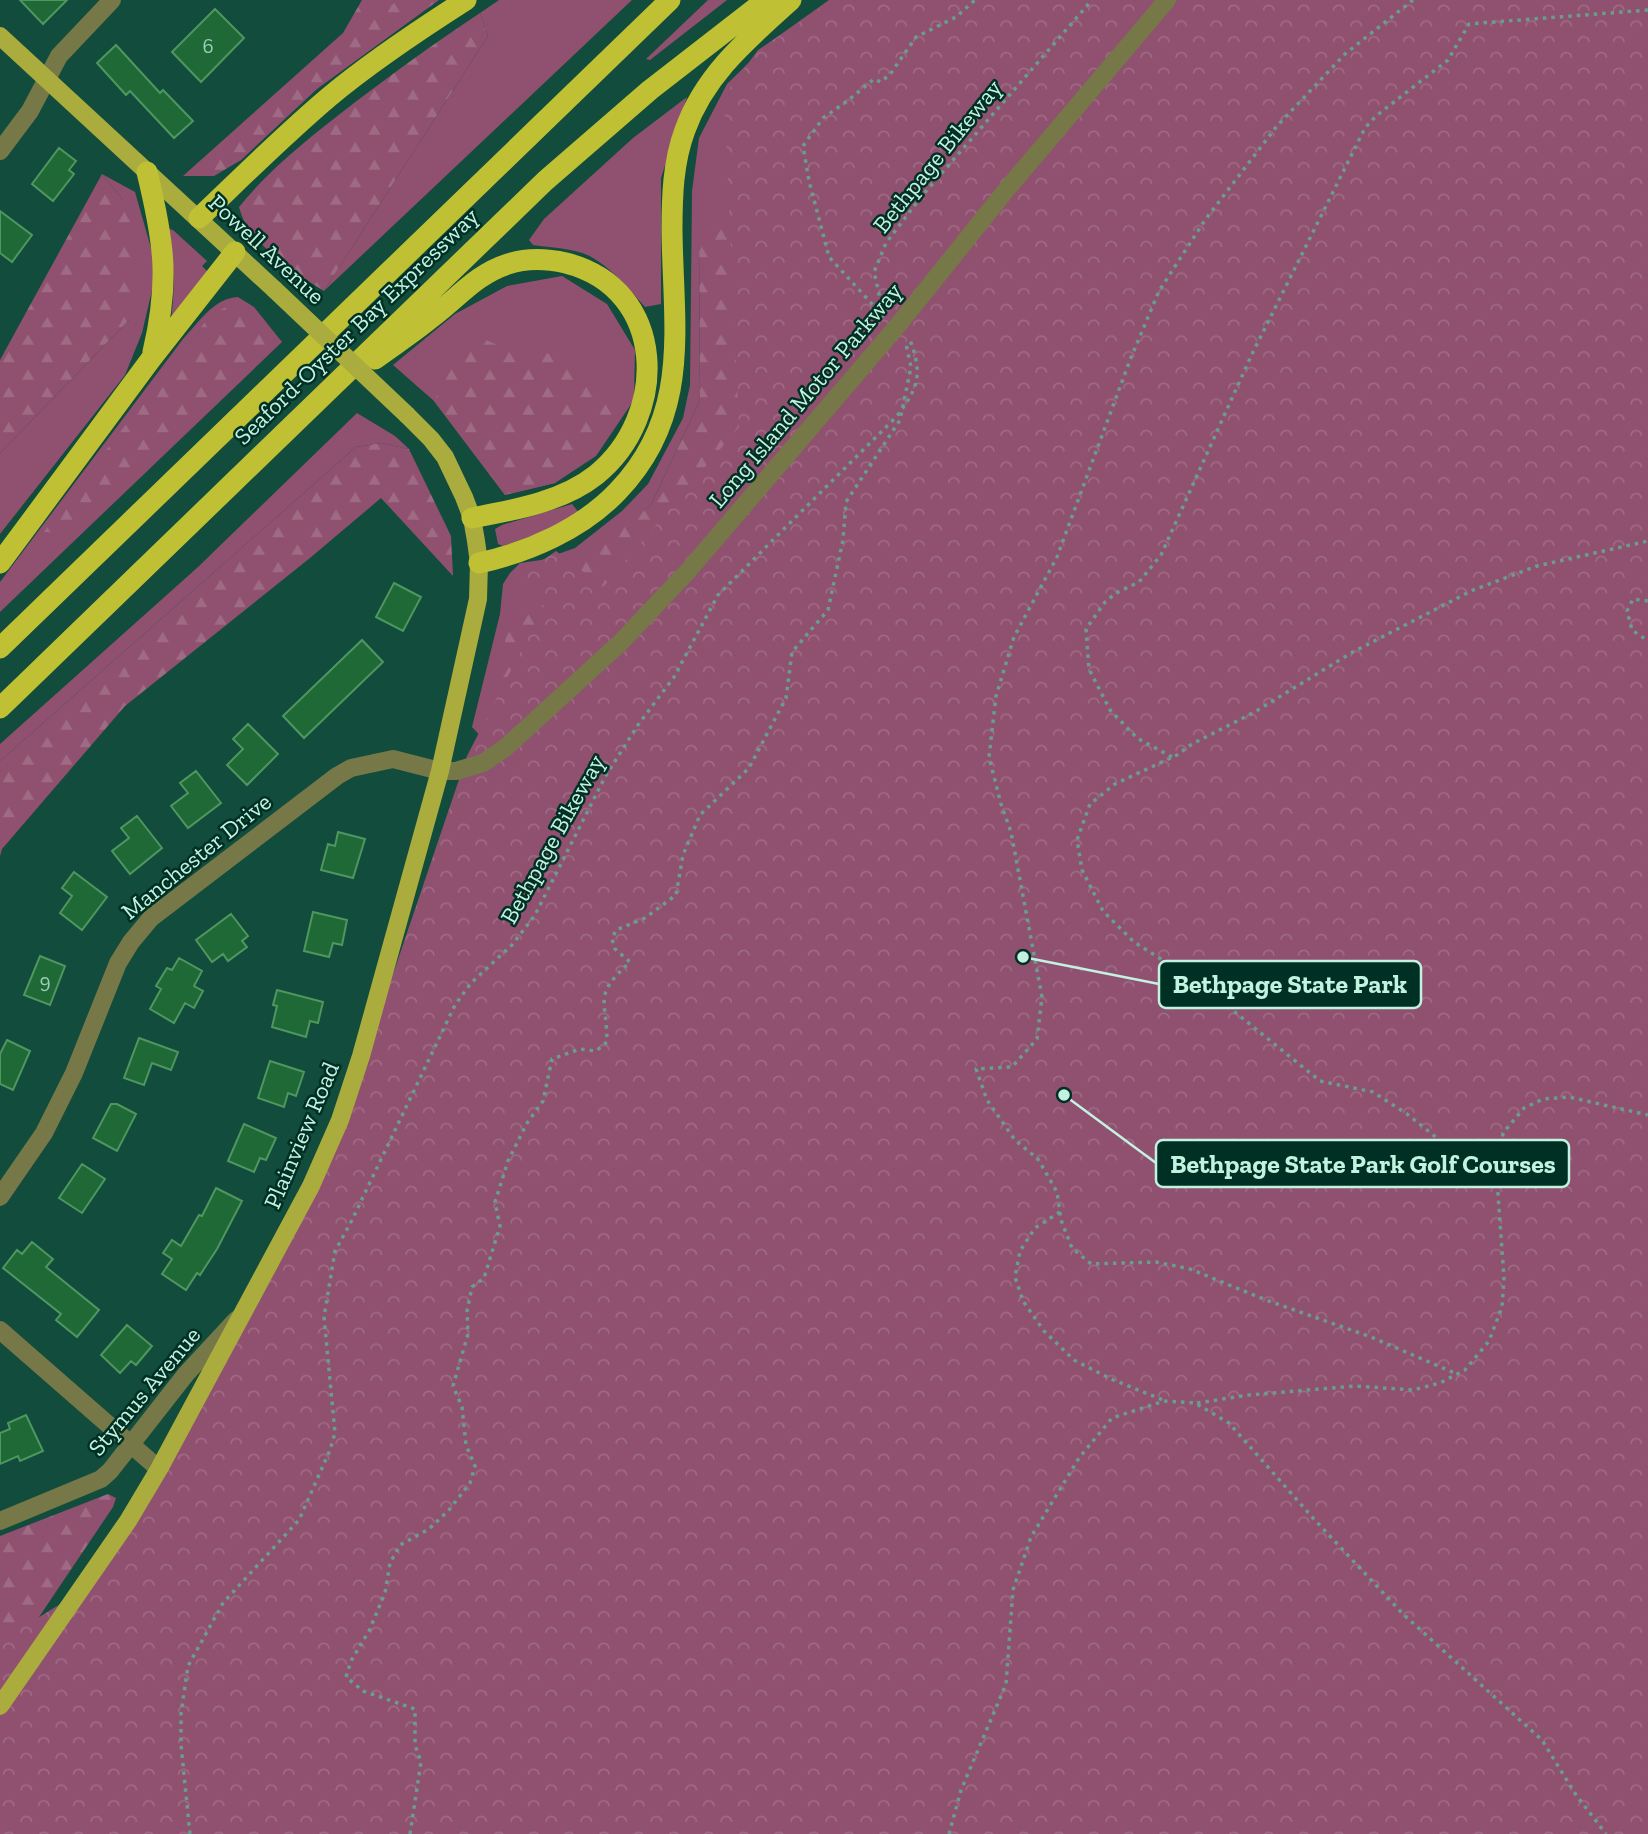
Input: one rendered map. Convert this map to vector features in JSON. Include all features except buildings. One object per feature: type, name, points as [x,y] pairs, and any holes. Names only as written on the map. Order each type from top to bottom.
[{"type":"highway","points":[[199,218],[272,147],[331,95],[398,44],[466,0]]},
{"type":"highway","name":"Seaford-Oyster Bay Expressway","points":[[0,648],[670,0]]},
{"type":"highway","name":"Seaford-Oyster Bay Expressway","points":[[0,708],[470,251],[597,134],[702,48],[766,0]]},
{"type":"highway","points":[[479,563],[516,553],[577,525],[610,500],[637,470],[648,453],[664,419],[673,379],[672,201],[678,153],[684,131],[703,89],[717,71],[791,0]]},
{"type":"highway","points":[[146,172],[165,264],[163,304],[151,359]]},
{"type":"highway","points":[[0,563],[151,359],[235,252]]},
{"type":"highway","points":[[319,398],[433,317],[468,286],[496,269],[527,260],[560,262],[585,269],[605,281],[617,292],[638,321],[648,354],[647,388],[633,427],[610,461],[582,484],[531,506],[472,518]]},
{"type":"main road","name":"Powell Avenue","points":[[0,36],[199,218],[431,439],[455,476],[472,518]]},
{"type":"main road","name":"Plainview Road","points":[[0,1706],[128,1521],[159,1469],[311,1186],[340,1120],[361,1056],[440,771],[475,618],[479,563],[472,518]]},
{"type":"street","points":[[0,151],[30,111],[60,56],[112,0]]},
{"type":"street","name":"Long Island Motor Parkway","points":[[440,771],[456,771],[483,764],[505,748],[620,643],[688,570],[897,326],[1007,189],[1167,0]]},
{"type":"street","name":"Manchester Drive","points":[[0,1198],[44,1133],[68,1085],[118,962],[151,918],[351,768],[394,759],[440,771]]},
{"type":"street","name":"Stymus Avenue","points":[[0,1521],[101,1479],[186,1374],[241,1315]]},
{"type":"street","points":[[0,1330],[159,1469]]},
{"type":"path","points":[[410,1834],[421,1762],[415,1745],[415,1709],[363,1692],[346,1677],[351,1661],[369,1631],[385,1593],[390,1563],[400,1545],[429,1529],[449,1510],[470,1483],[475,1466],[466,1445],[462,1407],[453,1386],[468,1335],[467,1311],[472,1287],[484,1278],[500,1226],[495,1202],[508,1161],[527,1123],[543,1101],[552,1059],[580,1049],[596,1051],[607,1042],[602,999],[614,977],[630,962],[615,949],[612,939],[616,930],[645,918],[676,895],[683,855],[700,815],[749,768],[786,698],[792,652],[828,610],[843,540],[846,502],[900,420],[911,367],[905,341],[897,326],[829,257],[809,181],[803,146],[823,118],[874,79],[881,82],[891,73],[916,37],[956,17],[975,0]]},
{"type":"path","name":"Bethpage Bikeway","points":[[190,1834],[181,1735],[181,1713],[188,1666],[223,1603],[299,1520],[330,1450],[335,1433],[324,1317],[335,1251],[455,1005],[471,984],[512,945],[535,915],[605,776],[674,677],[718,595],[761,555],[902,408],[915,390],[918,372],[913,345],[897,326],[880,298],[874,272],[886,243],[921,197],[1092,0]]},
{"type":"path","points":[[1413,0],[1345,54],[1276,126],[1205,220],[1159,292],[1125,373],[1057,557],[1014,637],[996,696],[989,757],[1011,832],[1042,997],[1037,1039],[1012,1067],[976,1069],[987,1100],[1015,1140],[1038,1159],[1057,1192],[1060,1212],[1072,1248],[1091,1264],[1156,1262],[1190,1269],[1266,1300],[1371,1337],[1457,1374]]},
{"type":"path","points":[[1172,757],[1137,738],[1110,710],[1089,669],[1086,629],[1105,601],[1139,582],[1161,555],[1252,354],[1366,128],[1376,116],[1448,60],[1469,24],[1648,10]]},
{"type":"path","points":[[1500,1151],[1447,1146],[1408,1114],[1373,1092],[1320,1081],[1199,984],[1134,942],[1103,911],[1082,870],[1077,840],[1090,804],[1115,784],[1253,713],[1351,653],[1473,590],[1537,566],[1648,541]]},
{"type":"path","points":[[1648,601],[1633,599],[1626,611],[1632,630],[1648,641]]},
{"type":"path","points":[[1060,1212],[1035,1228],[1020,1251],[1015,1276],[1023,1301],[1044,1331],[1074,1360],[1111,1379],[1164,1401],[1195,1403],[1250,1395],[1355,1386],[1413,1390],[1440,1383],[1465,1370],[1489,1341],[1502,1307],[1504,1278],[1497,1180],[1500,1151],[1503,1133],[1524,1108],[1543,1099],[1569,1097],[1648,1115]]},
{"type":"path","points":[[949,1834],[961,1790],[1006,1684],[1013,1590],[1031,1537],[1079,1458],[1112,1418],[1164,1401]]},
{"type":"path","points":[[1195,1403],[1229,1423],[1403,1614],[1542,1740],[1576,1795],[1605,1834]]},
{"type":"green space","points":[[362,0],[439,0],[317,89],[241,160],[214,176],[183,176],[343,33]]},
{"type":"green space","points":[[374,0],[399,0],[356,29]]},
{"type":"green space","points":[[499,0],[632,0],[324,291],[488,36],[480,13]]},
{"type":"green space","points":[[708,0],[727,0],[650,60],[646,59]]},
{"type":"green space","points":[[829,0],[873,0],[755,213],[699,238],[700,400],[651,505],[605,545],[485,741],[472,727],[500,614],[503,584],[520,563],[541,560],[575,548],[622,511],[648,484],[683,418],[690,385],[692,191],[699,138],[727,84],[770,42]]},
{"type":"green space","points":[[833,0],[1648,0],[1648,1834],[0,1834],[0,1641],[80,1592],[331,1157],[467,756],[544,606],[517,579],[556,551],[603,587],[739,427],[724,96],[758,50]]},
{"type":"green space","points":[[480,13],[488,36],[324,291],[286,266],[252,233],[239,207],[279,165],[323,127]]},
{"type":"green space","points":[[687,97],[661,178],[661,304],[645,307],[614,274],[593,258],[572,250],[533,245],[529,240],[544,219],[633,138]]},
{"type":"green space","points":[[102,174],[135,192],[157,269],[142,333],[125,375],[0,534],[0,453],[130,319],[123,200]]},
{"type":"green space","points":[[102,174],[123,200],[141,249],[130,319],[0,453],[0,360]]},
{"type":"green space","points":[[755,213],[857,323],[505,711],[496,676],[510,622],[651,505],[700,400],[699,238],[713,215]]},
{"type":"green space","points":[[166,228],[173,230],[207,261],[202,266],[209,273],[171,321],[173,274]]},
{"type":"green space","points":[[562,276],[607,304],[635,350],[634,400],[596,456],[555,483],[505,495],[434,401],[393,365],[455,314],[507,286]]},
{"type":"green space","points":[[238,297],[254,307],[282,342],[0,612],[0,582],[183,339],[214,306],[229,298]]},
{"type":"green space","points":[[231,305],[246,308],[270,340],[264,353],[78,525],[64,533],[43,532],[212,313]]},
{"type":"green space","points":[[470,333],[500,346],[575,358],[623,411],[555,483],[505,495],[434,401]]},
{"type":"green space","points":[[357,413],[395,436],[409,449],[381,443],[356,447],[0,761],[0,744],[198,567]]},
{"type":"green space","points":[[381,443],[409,449],[451,536],[453,576],[381,498],[125,706],[2,849],[0,856],[0,761],[356,447]]},
{"type":"green space","points":[[572,504],[580,514],[560,526],[503,546],[498,544],[495,529],[502,525]]},
{"type":"green space","points":[[108,1494],[116,1498],[113,1507],[0,1675],[0,1536]]},
{"type":"place","name":"Bethpage State Park","points":[[1023,957]]},
{"type":"place","name":"Bethpage State Park Golf Courses","points":[[1064,1095]]}]
